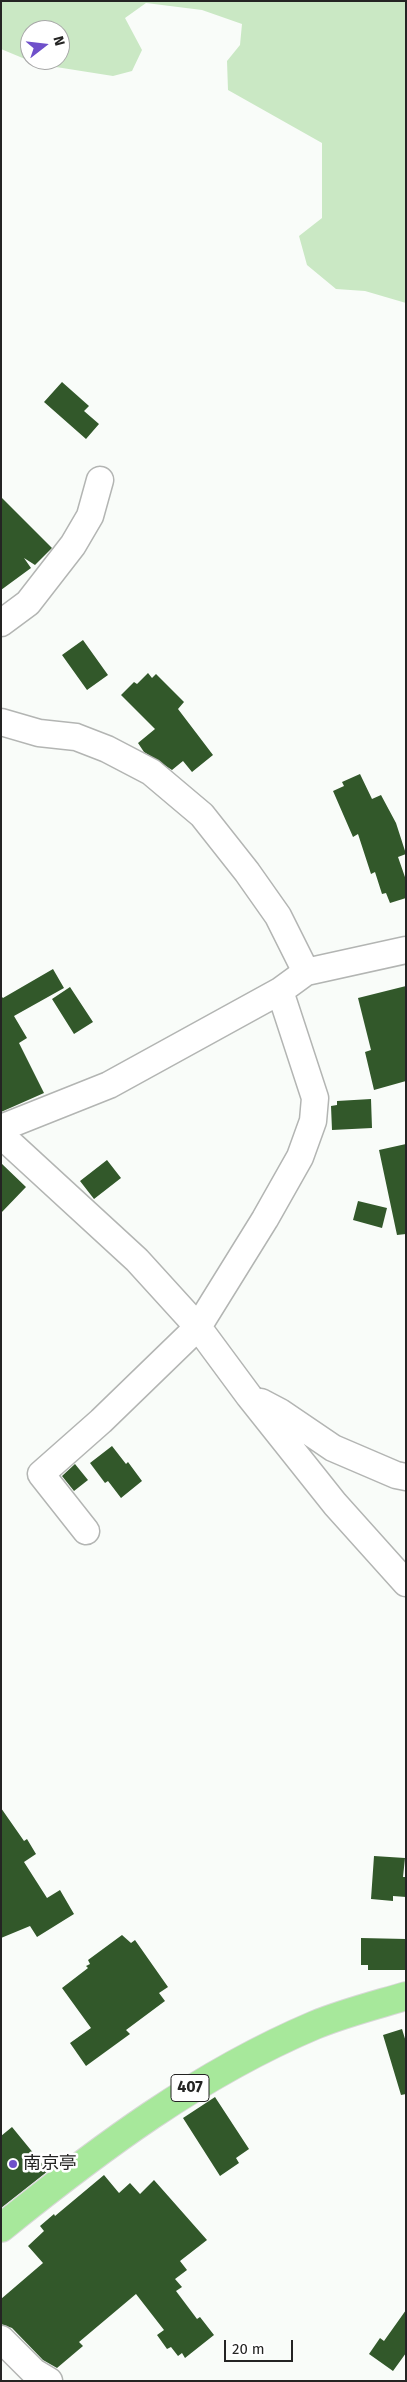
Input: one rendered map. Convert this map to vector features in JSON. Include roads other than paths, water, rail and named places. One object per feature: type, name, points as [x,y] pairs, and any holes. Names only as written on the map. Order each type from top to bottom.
[{"type":"highway","name":"407","points":[[1,2228],[76,2167],[196,2084],[248,2056],[317,2024],[406,1996]]},
{"type":"street","points":[[1,623],[28,603],[73,545],[90,516],[100,480]]},
{"type":"street","points":[[1,722],[39,733],[76,737],[107,749],[151,772],[202,816],[247,872],[278,916],[306,972]]},
{"type":"street","points":[[1,1128],[109,1085],[280,991],[306,972],[406,950]]},
{"type":"street","points":[[86,1531],[41,1474],[101,1421],[198,1327],[266,1220],[300,1157],[313,1120],[315,1098],[280,991]]},
{"type":"street","points":[[1,1134],[137,1260],[198,1327],[249,1396],[335,1504],[406,1583]]},
{"type":"street","points":[[249,1396],[280,1412],[333,1448],[396,1475],[406,1477]]},
{"type":"street","points":[[1,2339],[34,2372],[49,2381]]},
{"type":"place","name":"南京亭","points":[[13,2164]]}]
